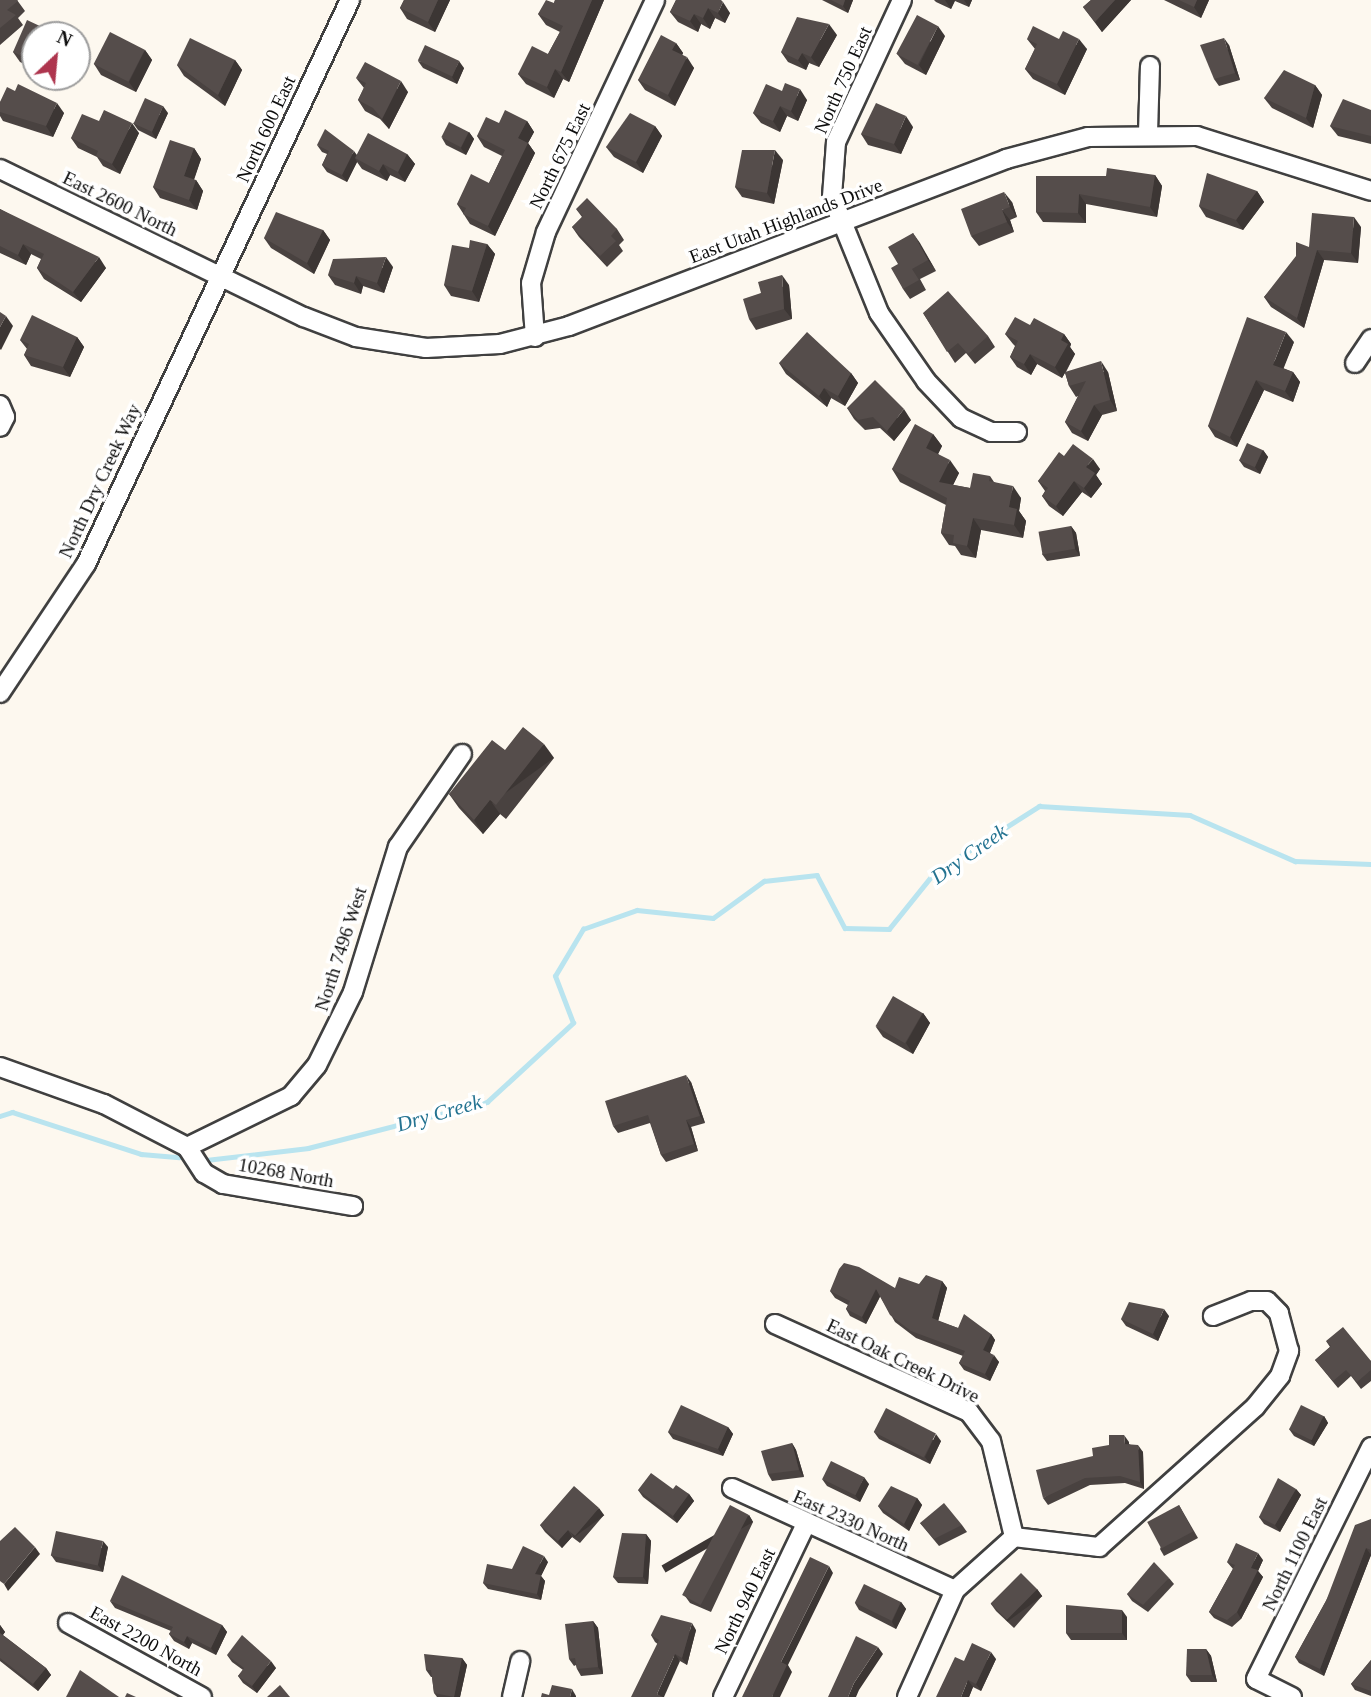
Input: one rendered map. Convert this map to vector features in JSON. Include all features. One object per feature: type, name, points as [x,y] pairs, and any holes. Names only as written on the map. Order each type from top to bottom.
[{"type":"street","name":"North 600 East","points":[[221,276],[350,0]]},
{"type":"street","name":"North 675 East","points":[[535,337],[531,283],[546,232],[655,0]]},
{"type":"street","name":"North 750 East","points":[[902,0],[836,142],[831,185],[841,223],[879,313],[926,381],[961,418],[991,432],[1017,432]]},
{"type":"street","points":[[1148,133],[1150,66]]},
{"type":"street","name":"East Utah Highlands Drive","points":[[221,276],[356,337],[426,348],[535,337],[1047,145],[1148,133],[1237,146],[1371,191]]},
{"type":"street","name":"East 2600 North","points":[[0,169],[221,276]]},
{"type":"street","name":"North Dry Creek Way","points":[[0,693],[86,564],[221,276]]},
{"type":"street","points":[[1355,363],[1371,339]]},
{"type":"street","name":"North 7496 West","points":[[187,1147],[291,1096],[317,1065],[353,992],[398,847],[462,754]]},
{"type":"street","points":[[0,1067],[104,1104],[187,1147]]},
{"type":"street","name":"10268 North","points":[[187,1147],[204,1173],[223,1184],[352,1206]]},
{"type":"street","points":[[907,1697],[955,1590],[1014,1536],[1099,1547],[1204,1457],[1280,1376],[1289,1352],[1285,1328],[1267,1301],[1213,1316]]},
{"type":"street","name":"East Oak Creek Drive","points":[[775,1324],[969,1412],[991,1441],[1014,1536]]},
{"type":"street","name":"North 1100 East","points":[[1292,1697],[1256,1679],[1371,1447]]},
{"type":"street","name":"East 2330 North","points":[[732,1488],[955,1590]]},
{"type":"street","name":"North 940 East","points":[[723,1697],[806,1524]]},
{"type":"street","name":"East 2200 North","points":[[68,1623],[202,1697]]},
{"type":"street","points":[[512,1697],[520,1661]]},
{"type":"building","points":[[0,0],[18,1],[7,10],[16,15],[0,28]]},
{"type":"building","points":[[404,0],[438,0],[428,22],[400,8]]},
{"type":"building","points":[[546,0],[554,3],[555,0],[592,0],[561,72],[555,69],[547,87],[518,74],[532,46],[548,54],[563,26],[538,14]]},
{"type":"building","points":[[676,0],[723,2],[718,13],[708,8],[703,18],[694,14],[690,21],[670,12]]},
{"type":"building","points":[[831,0],[845,0],[843,6]]},
{"type":"building","points":[[1091,0],[1115,0],[1095,22],[1083,7]]},
{"type":"building","points":[[1179,0],[1197,0],[1194,7]]},
{"type":"building","points":[[917,15],[938,26],[918,65],[896,54]]},
{"type":"building","points":[[797,17],[829,24],[811,57],[802,53],[798,60],[781,52]]},
{"type":"building","points":[[1033,26],[1059,39],[1063,31],[1079,39],[1057,84],[1025,69],[1037,44],[1027,39]]},
{"type":"building","points":[[110,32],[145,50],[128,82],[94,64]]},
{"type":"building","points":[[21,34],[21,56],[13,52]]},
{"type":"building","points":[[661,35],[676,43],[672,50],[687,57],[668,95],[638,80]]},
{"type":"building","points":[[190,38],[235,60],[218,95],[177,65]]},
{"type":"building","points":[[1224,38],[1235,73],[1214,79],[1200,45]]},
{"type":"building","points":[[425,45],[459,61],[452,76],[418,60]]},
{"type":"building","points":[[365,62],[401,81],[382,119],[373,108],[358,100],[366,83],[356,78]]},
{"type":"building","points":[[1284,70],[1315,85],[1306,118],[1264,98]]},
{"type":"building","points":[[785,83],[800,89],[791,111],[780,106],[773,121],[753,113],[766,84],[782,91]]},
{"type":"building","points":[[18,84],[21,85],[21,91],[32,91],[57,103],[46,126],[0,112],[0,102],[7,87],[15,91]]},
{"type":"building","points":[[145,98],[163,106],[152,132],[134,124]]},
{"type":"building","points":[[1343,99],[1371,110],[1371,136],[1330,126]]},
{"type":"building","points":[[876,103],[906,116],[894,144],[861,134]]},
{"type":"building","points":[[104,110],[132,123],[112,164],[96,156],[98,151],[71,138],[82,114],[99,121]]},
{"type":"building","points":[[505,110],[527,121],[518,138],[528,143],[488,226],[463,214],[466,208],[457,204],[471,174],[489,183],[505,150],[477,136],[486,117],[499,123]]},
{"type":"building","points":[[630,113],[655,126],[636,162],[606,147]]},
{"type":"building","points":[[449,122],[469,132],[461,147],[441,137]]},
{"type":"building","points":[[325,129],[354,151],[342,175],[322,165],[329,151],[317,145]]},
{"type":"building","points":[[368,133],[407,154],[398,172],[383,164],[379,171],[355,158]]},
{"type":"building","points":[[170,140],[194,148],[184,176],[196,180],[189,200],[153,187]]},
{"type":"building","points":[[742,150],[775,150],[767,193],[735,187]]},
{"type":"building","points":[[1107,168],[1155,175],[1150,207],[1079,194],[1078,213],[1036,212],[1036,176],[1106,176]]},
{"type":"building","points":[[1207,173],[1257,191],[1236,220],[1199,206]]},
{"type":"building","points":[[1004,192],[1010,207],[1002,210],[1007,222],[971,236],[961,209]]},
{"type":"building","points":[[587,198],[617,229],[611,236],[616,241],[600,256],[572,227],[583,216],[576,209]]},
{"type":"building","points":[[0,209],[99,257],[73,292],[37,268],[44,254],[23,244],[18,255],[0,246]]},
{"type":"building","points":[[276,212],[323,230],[307,263],[264,238]]},
{"type":"building","points":[[1312,213],[1354,217],[1351,253],[1317,250],[1297,318],[1264,297],[1296,256],[1296,242],[1309,247]]},
{"type":"building","points":[[913,233],[928,260],[912,269],[919,280],[903,289],[891,268],[898,264],[888,247]]},
{"type":"building","points":[[470,240],[487,244],[472,291],[444,285],[452,245],[469,248]]},
{"type":"building","points":[[386,257],[377,283],[356,276],[354,283],[328,275],[333,259]]},
{"type":"building","points":[[782,275],[784,309],[749,319],[743,299],[761,293],[758,282]]},
{"type":"building","points":[[948,291],[988,336],[968,354],[958,343],[947,352],[923,313]]},
{"type":"building","points":[[0,312],[6,316],[0,327]]},
{"type":"building","points":[[32,315],[77,337],[63,367],[24,355],[29,344],[20,340]]},
{"type":"building","points":[[1015,317],[1030,325],[1034,318],[1064,334],[1061,340],[1068,344],[1055,367],[1030,354],[1024,364],[1010,357],[1018,341],[1005,334]]},
{"type":"building","points":[[1247,317],[1286,332],[1273,365],[1293,372],[1285,391],[1256,380],[1230,437],[1208,426]]},
{"type":"building","points":[[807,332],[851,373],[838,396],[824,388],[819,396],[779,363]]},
{"type":"building","points":[[1101,361],[1110,400],[1094,405],[1081,431],[1065,422],[1086,381],[1069,386],[1065,372]]},
{"type":"building","points":[[875,380],[904,409],[887,431],[873,417],[858,420],[847,408]]},
{"type":"building","points":[[915,424],[933,434],[926,448],[950,460],[939,482],[970,488],[973,473],[990,476],[989,481],[1013,486],[1009,507],[1017,509],[1014,525],[973,518],[967,546],[953,543],[954,535],[941,533],[947,498],[892,469]]},
{"type":"building","points":[[1247,443],[1263,450],[1255,467],[1239,460]]},
{"type":"building","points":[[1073,444],[1093,459],[1086,467],[1095,473],[1084,488],[1074,481],[1056,506],[1042,496],[1048,488],[1038,481],[1059,452],[1064,456]]},
{"type":"building","points":[[1071,526],[1075,549],[1042,554],[1039,532]]},
{"type":"building","points":[[523,727],[544,744],[496,805],[490,800],[474,820],[449,794],[492,740],[505,750]]},
{"type":"building","points":[[893,996],[922,1013],[905,1043],[876,1026]]},
{"type":"building","points":[[686,1075],[700,1116],[686,1120],[694,1144],[661,1155],[648,1115],[613,1126],[605,1101]]},
{"type":"building","points":[[844,1263],[859,1267],[895,1288],[899,1277],[919,1284],[926,1275],[942,1281],[932,1318],[958,1328],[964,1314],[991,1334],[983,1350],[994,1355],[985,1374],[959,1363],[965,1351],[911,1331],[890,1315],[876,1289],[862,1317],[846,1309],[850,1301],[830,1291]]},
{"type":"building","points":[[1129,1302],[1164,1309],[1153,1334],[1121,1319]]},
{"type":"building","points":[[1343,1327],[1371,1361],[1371,1370],[1357,1382],[1346,1370],[1333,1381],[1315,1360],[1331,1346],[1326,1341]]},
{"type":"building","points":[[681,1405],[728,1427],[718,1449],[668,1432]]},
{"type":"building","points":[[1301,1405],[1323,1416],[1312,1440],[1289,1429]]},
{"type":"building","points":[[886,1408],[936,1433],[924,1457],[874,1432]]},
{"type":"building","points":[[1109,1435],[1124,1435],[1125,1444],[1138,1445],[1140,1482],[1120,1476],[1085,1478],[1043,1498],[1036,1470],[1093,1456],[1092,1448],[1109,1445]]},
{"type":"building","points":[[792,1443],[799,1470],[768,1474],[761,1451]]},
{"type":"building","points":[[831,1461],[864,1477],[855,1495],[822,1479]]},
{"type":"building","points":[[651,1473],[673,1489],[676,1485],[689,1494],[673,1516],[638,1490]]},
{"type":"building","points":[[1278,1478],[1296,1489],[1275,1525],[1259,1517]]},
{"type":"building","points":[[574,1486],[599,1508],[575,1536],[568,1530],[558,1541],[540,1525]]},
{"type":"building","points":[[891,1486],[917,1498],[904,1524],[878,1506]]},
{"type":"building","points":[[944,1503],[962,1525],[934,1539],[920,1523]]},
{"type":"building","points":[[730,1505],[749,1515],[701,1605],[682,1595]]},
{"type":"building","points":[[1179,1505],[1193,1531],[1161,1548],[1147,1522]]},
{"type":"building","points":[[1371,1519],[1371,1550],[1366,1548],[1320,1669],[1295,1657],[1326,1601],[1355,1525]]},
{"type":"building","points":[[15,1527],[35,1547],[4,1584],[0,1581],[0,1541]]},
{"type":"building","points":[[56,1531],[103,1541],[98,1565],[51,1555]]},
{"type":"building","points":[[622,1533],[646,1534],[643,1577],[613,1577]]},
{"type":"building","points":[[1236,1543],[1258,1553],[1251,1568],[1258,1570],[1237,1612],[1227,1620],[1209,1612],[1235,1565],[1227,1562]]},
{"type":"building","points":[[523,1546],[544,1556],[535,1574],[541,1575],[537,1594],[483,1583],[487,1564],[512,1569]]},
{"type":"building","points":[[810,1557],[829,1566],[781,1662],[787,1665],[772,1697],[742,1697]]},
{"type":"building","points":[[1154,1562],[1169,1578],[1143,1605],[1127,1594]]},
{"type":"building","points":[[1021,1573],[1037,1589],[1007,1620],[991,1603]]},
{"type":"building","points":[[122,1575],[222,1625],[211,1648],[187,1636],[184,1642],[169,1634],[173,1627],[110,1601]]},
{"type":"building","points":[[864,1584],[901,1602],[892,1621],[855,1603]]},
{"type":"building","points":[[1066,1605],[1122,1610],[1122,1633],[1066,1633]]},
{"type":"building","points":[[661,1615],[692,1623],[682,1658],[675,1654],[657,1694],[663,1697],[631,1697],[659,1640],[651,1635]]},
{"type":"building","points":[[593,1621],[598,1667],[577,1669],[575,1658],[569,1659],[565,1624]]},
{"type":"building","points":[[0,1633],[46,1668],[33,1684],[0,1658]]},
{"type":"building","points":[[242,1635],[271,1661],[252,1686],[238,1676],[244,1668],[227,1655]]},
{"type":"building","points":[[856,1636],[878,1647],[848,1697],[828,1697]]},
{"type":"building","points":[[972,1643],[991,1652],[976,1684],[968,1680],[961,1697],[936,1697],[955,1657],[964,1661]]},
{"type":"building","points":[[1187,1649],[1206,1649],[1212,1675],[1186,1675]]},
{"type":"building","points":[[424,1654],[462,1658],[454,1697],[434,1693],[431,1670],[426,1670]]},
{"type":"building","points":[[1371,1660],[1371,1691],[1351,1684]]},
{"type":"building","points":[[80,1670],[119,1697],[66,1697]]},
{"type":"building","points":[[280,1685],[290,1697],[267,1697]]},
{"type":"building","points":[[552,1685],[572,1689],[570,1697],[541,1697],[542,1693],[549,1695]]},
{"type":"waterway","name":"Dry Creek","points":[[206,1160],[308,1148],[487,1102],[573,1023],[555,976],[583,929],[637,910],[713,918],[764,881],[817,875],[845,928],[889,929],[934,873],[1039,806],[1190,815],[1295,861],[1371,864]]},
{"type":"waterway","name":"Dry Creek","points":[[0,1116],[12,1112],[141,1154],[179,1157]]}]
